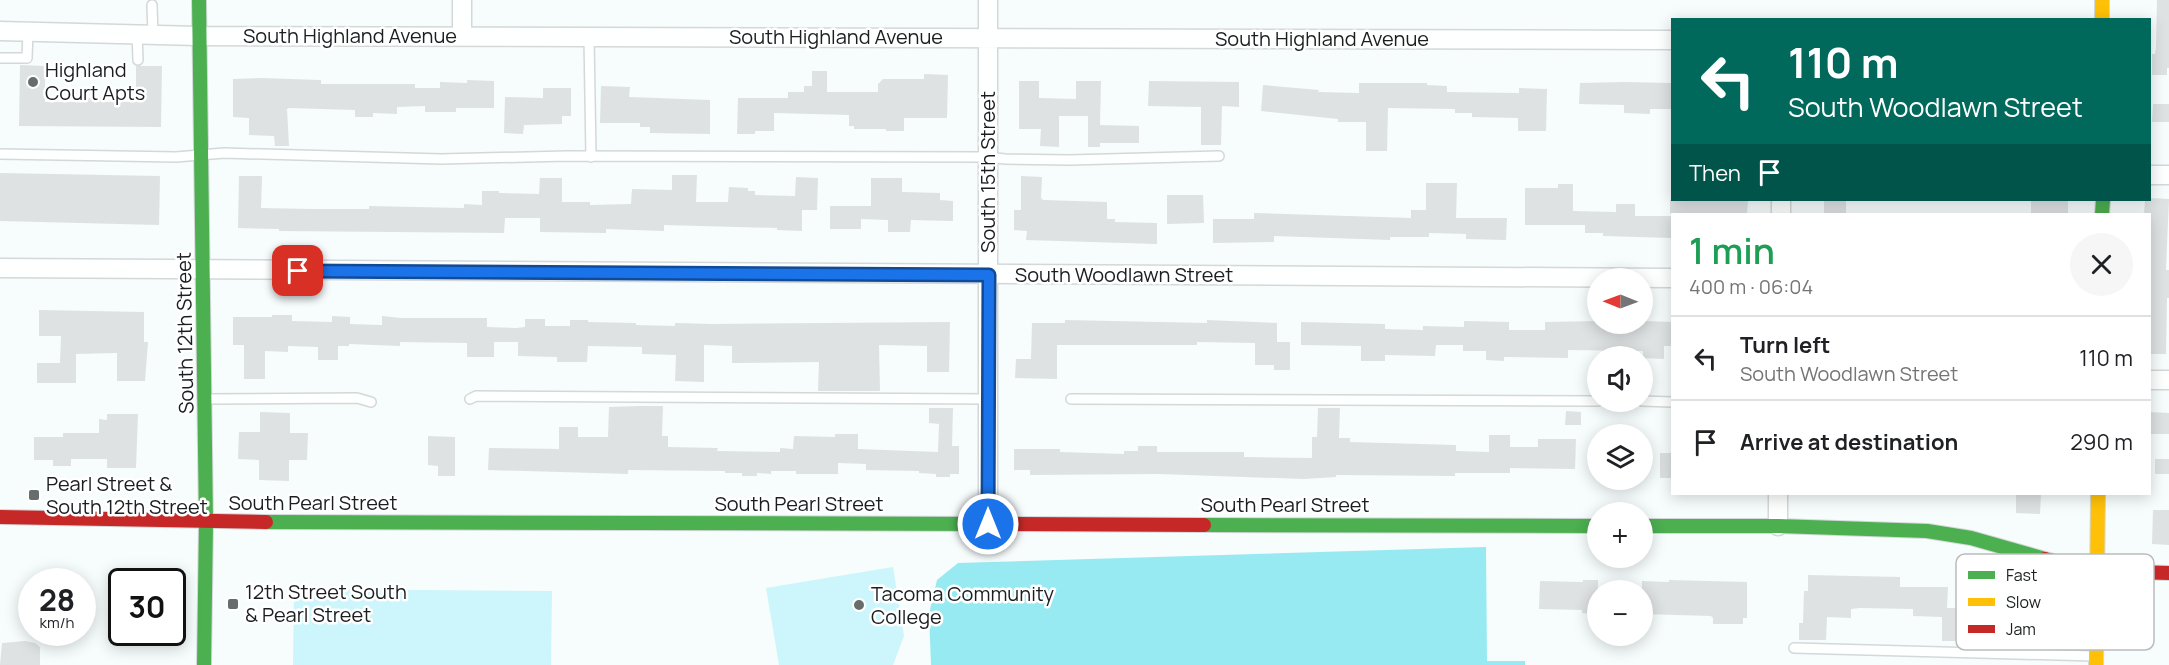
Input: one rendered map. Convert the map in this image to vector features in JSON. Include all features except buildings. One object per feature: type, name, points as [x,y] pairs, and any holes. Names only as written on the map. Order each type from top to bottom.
[{"type":"street","name":"South 12th Street","points":[[199,0],[206,522],[204,665]]},
{"type":"street","points":[[462,0],[462,36]]},
{"type":"street","name":"South 15th Street","points":[[988,0],[988,524]]},
{"type":"street","points":[[2102,0],[2102,18]]},
{"type":"street","name":"South Highland Avenue","points":[[0,31],[198,36],[1671,40]]},
{"type":"street","points":[[2151,175],[2169,175]]},
{"type":"street","name":"South Woodlawn Street","points":[[0,268],[1671,278]]},
{"type":"street","points":[[2151,380],[2169,380]]},
{"type":"street","points":[[1778,495],[1778,526]]},
{"type":"street","points":[[2096,554],[2098,495]]},
{"type":"street","name":"South Pearl Street","points":[[0,517],[206,522],[1587,526]]},
{"type":"street","points":[[1653,526],[1778,526],[1950,533],[2024,554]]},
{"type":"street","points":[[2154,573],[2169,573]]},
{"type":"lane","points":[[138,60],[152,5]]},
{"type":"lane","points":[[0,58],[27,58],[28,32]]},
{"type":"lane","points":[[589,37],[591,157]]},
{"type":"lane","points":[[0,154],[176,157],[224,153],[441,159],[987,157],[1070,160],[1219,156]]},
{"type":"lane","points":[[471,399],[476,396],[556,396],[728,399],[988,399]]},
{"type":"lane","points":[[205,399],[357,398],[371,402]]},
{"type":"lane","points":[[1071,399],[1587,401]]},
{"type":"lane","points":[[1653,401],[1671,402]]},
{"type":"lane","points":[[1794,648],[2096,660]]},
{"type":"shaded area","points":[[1486,547],[1487,661],[1525,661],[1525,665],[931,665],[929,614],[937,580],[958,563]]},
{"type":"shaded area","points":[[893,567],[904,636],[893,665],[779,665],[766,588]]},
{"type":"shaded area","points":[[294,589],[552,591],[551,665],[293,665]]},
{"type":"traffic: fast","points":[[199,0],[206,522],[204,665]]},
{"type":"traffic: fast","points":[[2102,213],[2103,201]]},
{"type":"traffic: fast","points":[[266,522],[993,524]]},
{"type":"traffic: fast","points":[[1204,525],[1587,526]]},
{"type":"traffic: fast","points":[[1653,526],[1778,526],[1927,531],[1971,538],[2027,554]]},
{"type":"traffic: slow","points":[[2102,0],[2102,18]]},
{"type":"traffic: slow","points":[[2097,554],[2098,495]]},
{"type":"traffic: slow","points":[[2096,650],[2096,665]]},
{"type":"traffic: jam","points":[[0,517],[266,522]]},
{"type":"traffic: jam","points":[[993,524],[1204,525]]},
{"type":"traffic: jam","points":[[2154,573],[2169,573]]},
{"type":"place","name":"Highland Court Apts","points":[[33,82]]},
{"type":"place","name":"Pearl Street & South 12th Street","points":[[34,495]]},
{"type":"place","name":"12th Street South & Pearl Street","points":[[233,604]]},
{"type":"place","name":"Tacoma Community College","points":[[859,605]]},
{"type":"route","points":[[298,271],[989,275],[988,524]]}]
